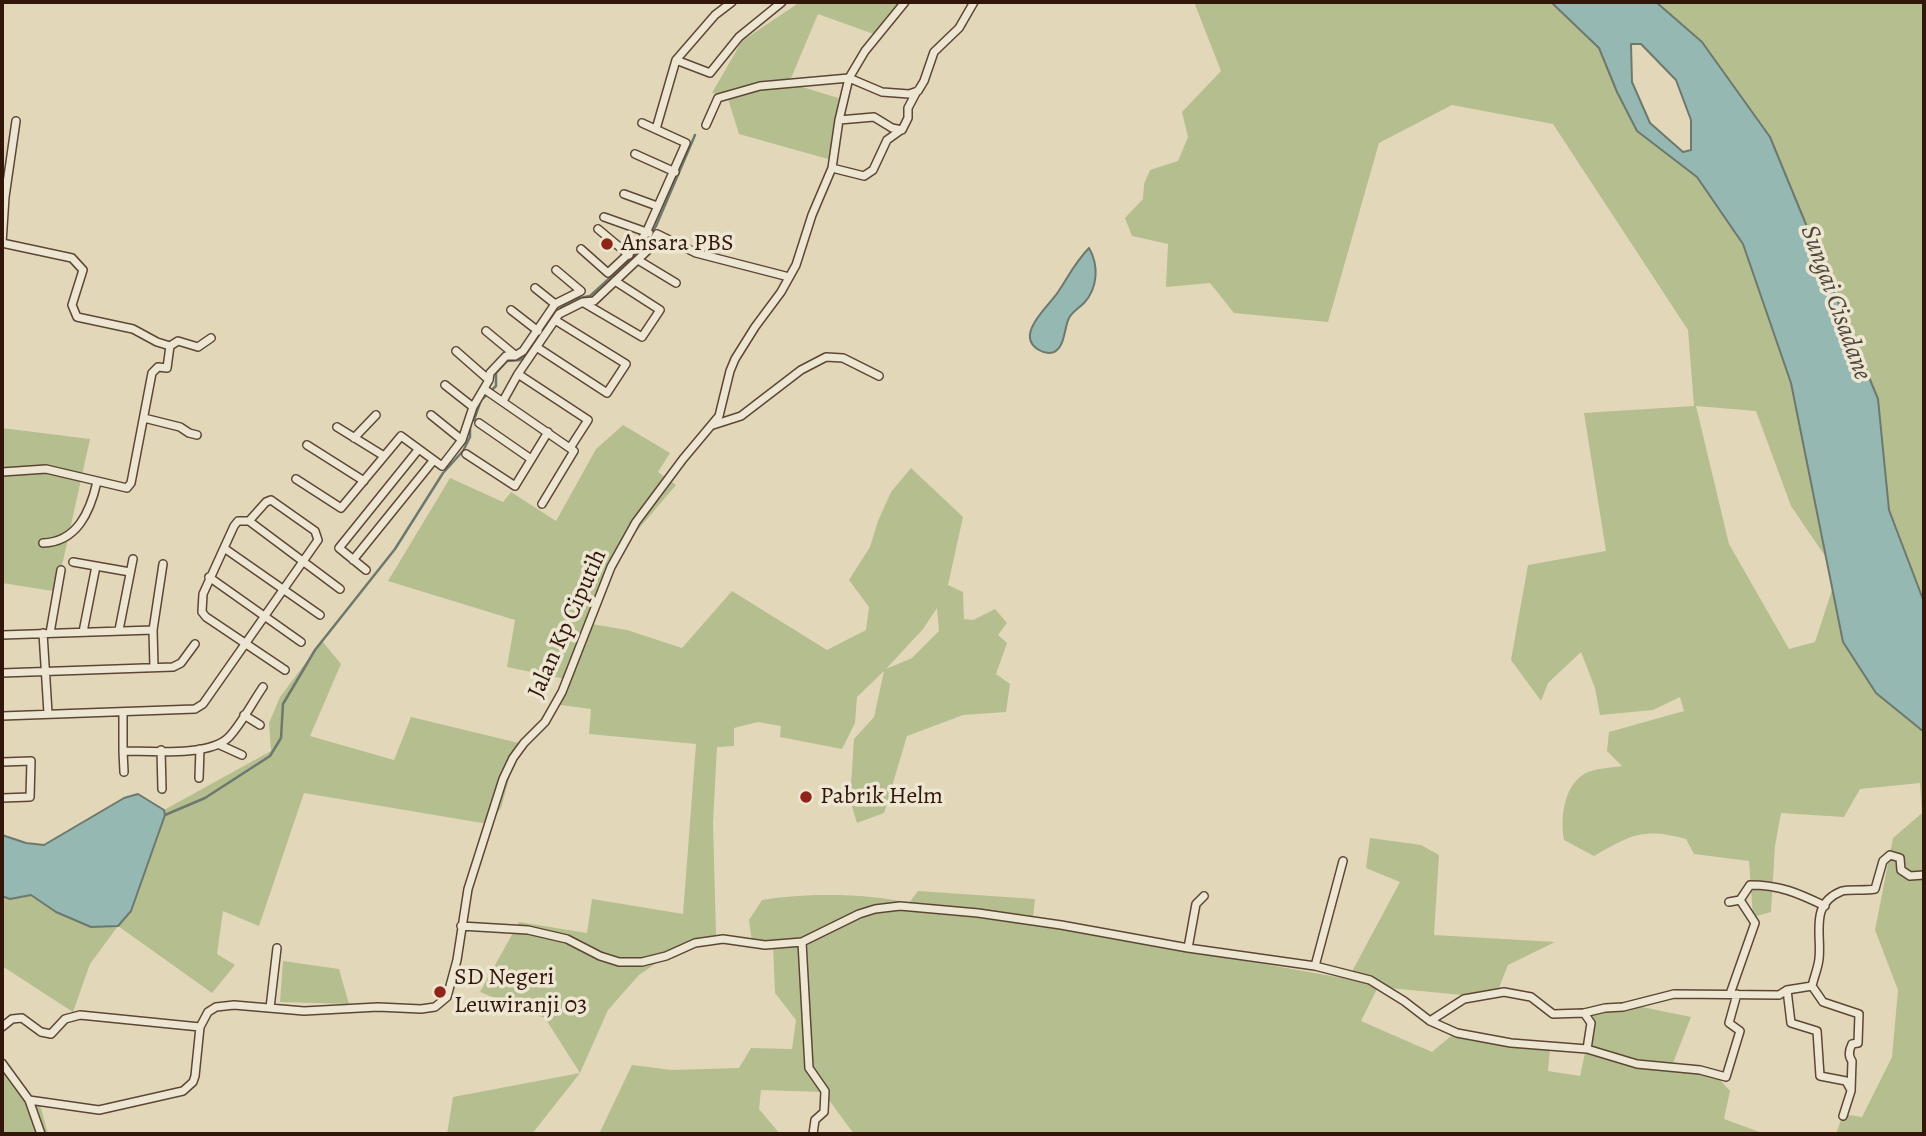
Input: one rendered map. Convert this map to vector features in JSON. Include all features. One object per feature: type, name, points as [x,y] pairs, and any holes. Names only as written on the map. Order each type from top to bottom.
[{"type":"street","points":[[656,130],[676,60],[715,15],[732,2]]},
{"type":"street","points":[[676,60],[710,73],[739,37],[782,2]]},
{"type":"street","name":"Jalan Kp Ciputih","points":[[200,1027],[208,1012],[216,1007],[234,1005],[304,1011],[435,1007],[447,997],[457,960],[468,888],[503,779],[513,758],[545,722],[562,692],[611,567],[636,522],[719,416],[735,359],[796,265],[832,168],[849,78],[865,51],[905,2]]},
{"type":"street","points":[[832,168],[863,176],[873,170],[887,139],[902,130],[908,118],[908,108],[924,81],[934,52],[959,28],[974,2]]},
{"type":"street","points":[[706,125],[718,98],[760,86],[849,78],[882,92],[918,91]]},
{"type":"street","points":[[839,120],[874,117],[892,128],[902,130]]},
{"type":"street","points":[[16,121],[5,197],[2,243],[72,258],[83,270],[72,305],[76,317],[133,329],[170,346]]},
{"type":"street","points":[[581,249],[608,273],[638,246],[646,233],[687,142],[642,123]]},
{"type":"street","points":[[635,154],[675,172]]},
{"type":"street","points":[[624,194],[657,206]]},
{"type":"street","points":[[604,217],[646,233],[657,234],[696,253],[789,278]]},
{"type":"street","points":[[597,229],[629,255]]},
{"type":"street","points":[[503,401],[559,314],[583,302],[594,301],[649,249],[657,234]]},
{"type":"street","points":[[638,260],[676,283]]},
{"type":"street","points":[[296,479],[341,508],[401,436],[442,466],[463,440],[473,407],[489,380],[490,373],[506,356],[523,351],[555,304],[581,291],[556,270]]},
{"type":"street","points":[[583,302],[642,337],[660,310],[615,281]]},
{"type":"street","points":[[535,288],[555,304]]},
{"type":"street","points":[[511,310],[538,331]]},
{"type":"street","points":[[538,348],[607,393],[626,364],[555,320]]},
{"type":"street","points":[[486,331],[515,355]]},
{"type":"street","points":[[170,346],[178,341],[198,347],[211,338]]},
{"type":"street","points":[[2,472],[46,469],[127,488],[131,484],[152,373],[158,367],[167,368],[170,346]]},
{"type":"street","points":[[456,351],[489,380]]},
{"type":"street","points":[[713,425],[741,416],[801,370],[826,357],[843,358],[879,376]]},
{"type":"street","points":[[518,374],[588,420],[570,448]]},
{"type":"street","points":[[445,385],[473,407]]},
{"type":"street","points":[[484,388],[574,451],[542,504]]},
{"type":"street","points":[[354,438],[376,415]]},
{"type":"street","points":[[431,415],[463,440]]},
{"type":"street","points":[[144,418],[180,427],[197,435]]},
{"type":"street","points":[[478,423],[531,459]]},
{"type":"street","points":[[337,428],[384,456]]},
{"type":"street","points":[[466,454],[515,486],[548,432]]},
{"type":"street","points":[[307,445],[364,481]]},
{"type":"street","points":[[366,570],[339,548],[418,450]]},
{"type":"street","points":[[353,560],[433,461]]},
{"type":"street","points":[[43,543],[63,541],[83,521],[97,482]]},
{"type":"street","points":[[2,716],[195,709],[203,704],[318,540],[315,531],[271,500],[249,521]]},
{"type":"street","points":[[285,670],[202,612],[202,594],[238,521],[249,521],[340,589]]},
{"type":"street","points":[[224,548],[320,615]]},
{"type":"street","points":[[119,630],[133,559]]},
{"type":"street","points":[[73,562],[130,572]]},
{"type":"street","points":[[154,667],[153,630],[163,564]]},
{"type":"street","points":[[83,632],[96,566]]},
{"type":"street","points":[[48,713],[45,671],[47,633],[61,570]]},
{"type":"street","points":[[209,577],[301,642]]},
{"type":"street","points":[[2,635],[153,630]]},
{"type":"street","points":[[2,673],[173,667],[181,663],[195,644]]},
{"type":"street","points":[[123,751],[200,749],[220,744],[229,737],[263,687]]},
{"type":"street","points":[[123,713],[124,772]]},
{"type":"street","points":[[244,715],[260,724]]},
{"type":"street","points":[[220,744],[243,755]]},
{"type":"street","points":[[199,778],[200,749]]},
{"type":"street","points":[[161,750],[162,789]]},
{"type":"street","points":[[2,762],[31,761],[30,797],[2,798]]},
{"type":"street","points":[[1843,1116],[1851,1091],[1852,1061],[1849,1057],[1852,1044],[1858,1044],[1859,1014],[1823,1002],[1812,986],[1819,958],[1819,915],[1829,900],[1843,890],[1875,890],[1883,861],[1890,855],[1900,858],[1901,870],[1909,876],[1924,875]]},
{"type":"street","points":[[1315,966],[1343,861]]},
{"type":"street","points":[[1728,902],[1740,900],[1750,885],[1774,885],[1825,906]]},
{"type":"street","points":[[1188,948],[1196,904],[1204,896]]},
{"type":"street","points":[[461,926],[528,930],[567,939],[600,956],[619,962],[642,962],[666,956],[695,943],[723,939],[765,945],[802,942],[875,909],[900,906],[978,913],[1315,966],[1370,980],[1430,1021],[1457,1033],[1511,1044],[1587,1049],[1637,1064],[1700,1070],[1726,1077],[1740,1031],[1729,1023],[1733,994],[1755,923],[1740,900]]},
{"type":"street","points":[[802,942],[809,1068],[825,1091],[824,1111],[815,1120],[813,1134]]},
{"type":"street","points":[[270,1008],[277,948]]},
{"type":"street","points":[[1430,1021],[1464,999],[1504,992],[1531,997],[1553,1014],[1623,1007],[1674,994],[1779,995],[1787,990],[1812,986]]},
{"type":"street","points":[[1787,990],[1791,1023],[1817,1031],[1820,1076],[1846,1081],[1851,1091]]},
{"type":"street","points":[[1584,1013],[1591,1024],[1587,1049]]},
{"type":"street","points":[[2,1027],[12,1019],[22,1018],[41,1032],[51,1034],[65,1019],[80,1015],[200,1027],[195,1076],[193,1082],[183,1091],[99,1110],[29,1100]]},
{"type":"street","points":[[2,1063],[29,1100],[41,1134]]},
{"type":"green space","points":[[800,2],[908,2],[882,37],[818,14],[789,83],[845,100],[828,159],[739,134],[727,96],[712,93],[742,41]]},
{"type":"green space","points":[[1194,2],[1551,2],[1599,48],[1637,131],[1697,177],[1743,244],[1791,383],[1825,556],[1791,506],[1756,411],[1696,406],[1729,544],[1789,649],[1815,642],[1832,590],[1843,642],[1876,693],[1924,732],[1924,1134],[1836,1134],[1843,1114],[1862,1117],[1892,1057],[1898,990],[1875,930],[1893,838],[1922,813],[1920,783],[1860,789],[1844,817],[1781,813],[1775,846],[1771,912],[1753,917],[1749,861],[1694,854],[1686,839],[1671,835],[1638,835],[1594,856],[1564,840],[1565,803],[1577,779],[1593,771],[1622,766],[1607,751],[1609,732],[1684,711],[1680,697],[1653,710],[1600,715],[1595,688],[1581,652],[1548,683],[1541,701],[1511,660],[1528,565],[1606,551],[1584,413],[1694,406],[1688,330],[1553,124],[1452,105],[1379,143],[1328,322],[1234,313],[1210,283],[1166,287],[1168,244],[1132,236],[1125,218],[1143,199],[1144,184],[1150,170],[1178,161],[1188,137],[1182,112],[1221,71]]},
{"type":"green space","points":[[1656,2],[1924,2],[1924,602],[1889,510],[1878,399],[1702,42]]},
{"type":"green space","points":[[623,425],[670,453],[658,472],[676,485],[619,552],[592,624],[627,630],[682,648],[732,591],[827,650],[866,630],[869,607],[849,580],[870,547],[891,492],[911,468],[963,517],[948,585],[963,592],[964,619],[973,620],[995,609],[1007,623],[998,635],[1007,643],[996,674],[1010,684],[1006,712],[963,715],[907,736],[884,813],[857,823],[850,800],[854,739],[874,717],[884,671],[857,697],[855,723],[842,749],[780,737],[781,726],[758,722],[734,728],[734,746],[717,747],[713,823],[716,935],[687,942],[639,975],[608,1010],[580,1073],[545,1018],[480,992],[519,922],[587,933],[592,899],[683,914],[696,744],[589,734],[591,709],[560,705],[570,680],[507,667],[515,620],[388,581],[450,478],[503,502],[511,492],[556,521],[596,449]],"holes":[[[937,608],[939,631],[912,658],[886,669],[923,629]]]},
{"type":"green space","points":[[2,428],[90,439],[63,561],[53,591],[2,583]]},
{"type":"green space","points":[[322,641],[341,664],[310,736],[394,760],[411,717],[519,743],[501,808],[488,824],[304,793],[259,926],[223,911],[217,954],[235,965],[212,993],[118,926],[131,911],[165,815],[164,810],[271,751],[269,723],[280,697]]},
{"type":"green space","points":[[1370,838],[1421,845],[1439,855],[1434,935],[1555,942],[1508,965],[1495,998],[1378,987],[1361,1021],[1432,1052],[1451,1036],[1550,1050],[1548,1071],[1580,1076],[1595,1007],[1642,1007],[1691,1017],[1671,1068],[1718,1078],[1730,1091],[1724,1119],[1765,1134],[854,1134],[823,1092],[761,1090],[759,1109],[780,1134],[599,1134],[632,1065],[672,1070],[739,1068],[751,1048],[792,1049],[796,1020],[775,993],[773,945],[752,943],[749,920],[762,900],[836,895],[874,897],[909,903],[918,891],[1035,899],[1033,918],[1101,935],[1348,979],[1400,882],[1366,868]]},
{"type":"green space","points":[[31,895],[56,912],[91,927],[118,926],[90,964],[73,1012],[2,966],[2,896],[10,899]]},
{"type":"green space","points":[[283,961],[339,969],[349,1004],[280,1002]]},
{"type":"green space","points":[[2,1070],[41,1108],[48,1134],[2,1134]]},
{"type":"green space","points":[[580,1073],[532,1134],[447,1134],[453,1097]]},
{"type":"water","name":"Sungai Cisadane","points":[[1551,2],[1656,2],[1702,42],[1770,137],[1878,399],[1889,510],[1924,602],[1924,732],[1876,693],[1843,642],[1791,383],[1743,244],[1697,177],[1637,131],[1599,48]],"holes":[[[1631,44],[1641,44],[1676,80],[1691,120],[1691,150],[1683,152],[1650,123],[1632,82]]]},
{"type":"water","points":[[1089,248],[1096,276],[1089,297],[1069,318],[1058,350],[1050,353],[1041,351],[1032,344],[1031,328]]},
{"type":"water","points":[[138,794],[164,810],[165,815],[131,911],[118,926],[91,927],[56,912],[31,895],[10,899],[2,896],[2,835],[26,843],[44,845],[124,798]]},
{"type":"waterway","points":[[546,327],[564,306],[575,299],[590,296],[644,247],[656,226],[695,135]]},
{"type":"waterway","points":[[165,815],[205,798],[270,756],[281,738],[283,704],[315,650],[395,549],[443,473],[463,451],[470,437],[470,421],[474,420],[481,400],[496,386],[496,373],[507,361],[520,360],[537,341]]},
{"type":"place","name":"Ansara PBS","points":[[607,244]]},
{"type":"place","name":"Pabrik Helm","points":[[806,797]]},
{"type":"place","name":"SD Negeri Leuwiranji 03","points":[[440,992]]}]
